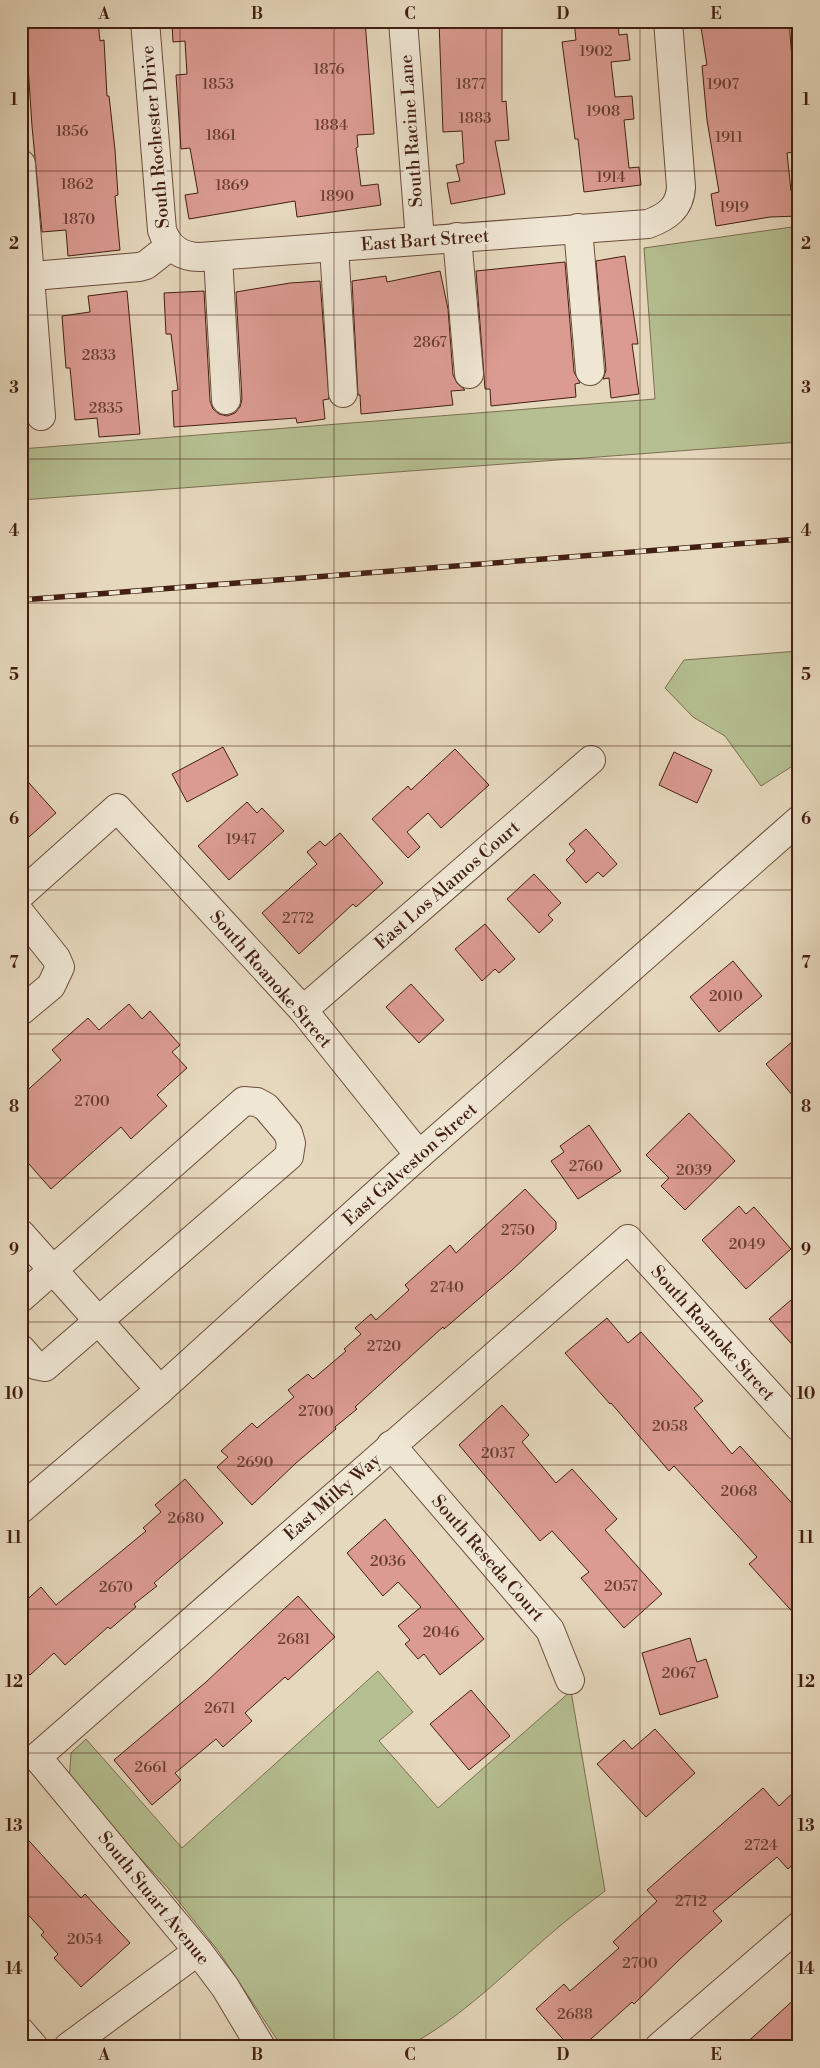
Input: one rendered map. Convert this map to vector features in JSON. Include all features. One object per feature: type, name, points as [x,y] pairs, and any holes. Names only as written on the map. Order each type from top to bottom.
[{"type":"street","name":"South Rochester Drive","points":[[145,21],[161,224],[164,236],[172,248]]},
{"type":"street","name":"South Racine Lane","points":[[403,21],[420,240]]},
{"type":"street","name":"East Bart Street","points":[[172,248],[193,257],[218,256],[648,224],[663,218],[673,210],[679,199],[681,184],[668,21]]},
{"type":"street","points":[[21,164],[25,276],[41,416]]},
{"type":"street","points":[[578,228],[590,372]]},
{"type":"street","points":[[457,238],[470,374]]},
{"type":"street","points":[[334,247],[343,393]]},
{"type":"street","points":[[25,276],[139,267],[146,265],[172,248]]},
{"type":"street","points":[[218,256],[226,400]]},
{"type":"street","name":"East Los Alamos Court","points":[[302,1010],[591,760]]},
{"type":"street","name":"South Roanoke Street","points":[[21,894],[118,808],[302,1010],[419,1155]]},
{"type":"street","name":"East Galveston Street","points":[[21,1509],[160,1390],[419,1155],[799,820]]},
{"type":"street","points":[[21,914],[56,958],[60,967],[57,977],[51,986],[21,1011]]},
{"type":"street","points":[[21,1298],[54,1271],[244,1100],[257,1102],[266,1107],[288,1133],[291,1143],[289,1156],[45,1367],[36,1366],[21,1349]]},
{"type":"street","points":[[21,1234],[160,1390]]},
{"type":"street","name":"South Roanoke Street","points":[[628,1239],[799,1427]]},
{"type":"street","name":"East Milky Way","points":[[37,1757],[628,1239]]},
{"type":"street","name":"South Reseda Court","points":[[391,1445],[550,1630],[570,1680]]},
{"type":"street","name":"South Stuart Avenue","points":[[37,1757],[198,1951],[225,1987],[261,2047]]},
{"type":"street","points":[[660,2047],[799,1926]]},
{"type":"street","points":[[68,2047],[198,1951]]},
{"type":"street","points":[[21,2032],[34,2047]]},
{"type":"green space","points":[[799,226],[799,442],[21,500],[21,449],[655,399],[644,248]]},
{"type":"green space","points":[[799,651],[799,762],[761,786],[725,736],[693,717],[665,688],[684,660]]},
{"type":"green space","points":[[378,1671],[413,1712],[379,1741],[438,1808],[571,1691],[605,1891],[560,1926],[465,2009],[426,2036],[406,2047],[282,2047],[219,1952],[168,1888],[69,1782],[71,1753],[86,1739],[182,1848]]},
{"type":"building","points":[[25,21],[98,21],[100,41],[104,40],[107,96],[109,96],[115,150],[118,195],[115,196],[120,250],[68,256],[66,230],[42,232]]},
{"type":"building","points":[[172,21],[365,21],[374,134],[357,135],[358,147],[356,148],[361,186],[378,184],[381,205],[297,217],[295,201],[189,219],[185,195],[198,193],[190,148],[181,149],[176,75],[187,74],[185,41],[173,42]]},
{"type":"building","points":[[439,21],[502,21],[502,102],[506,101],[509,140],[495,141],[505,194],[451,204],[447,183],[460,181],[456,165],[464,163],[462,131],[443,132]]},
{"type":"building","points":[[574,21],[618,21],[619,35],[627,34],[630,60],[611,62],[615,97],[632,96],[634,119],[624,120],[629,168],[639,167],[641,185],[584,192],[578,139],[575,139],[562,42],[576,40]]},
{"type":"building","points":[[700,21],[789,21],[795,96],[793,97],[799,125],[799,151],[787,153],[791,191],[799,190],[799,216],[770,217],[716,226],[711,194],[719,192],[707,120],[702,66],[707,65]]},
{"type":"building","points":[[625,256],[638,344],[632,344],[639,394],[611,398],[609,378],[603,379],[606,370],[596,261]]},
{"type":"building","points":[[565,262],[574,372],[580,383],[575,384],[576,397],[491,406],[490,389],[485,389],[476,271]]},
{"type":"building","points":[[440,271],[448,309],[453,375],[457,383],[465,390],[451,391],[453,405],[361,414],[360,395],[358,395],[352,281],[386,276],[387,282]]},
{"type":"building","points":[[320,281],[329,399],[323,400],[325,419],[297,423],[296,418],[174,427],[172,391],[178,390],[171,334],[166,334],[164,293],[204,291],[210,401],[213,409],[219,414],[227,416],[235,413],[240,407],[242,399],[236,292],[290,283]]},
{"type":"building","points":[[127,291],[140,434],[99,437],[97,418],[75,420],[70,368],[66,368],[62,316],[90,312],[88,296]]},
{"type":"building","points":[[223,747],[238,775],[187,802],[172,774]]},
{"type":"building","points":[[455,749],[489,785],[441,828],[428,813],[407,832],[420,847],[408,858],[372,819],[408,786],[411,790]]},
{"type":"building","points":[[674,752],[712,770],[697,803],[659,785]]},
{"type":"building","points":[[21,774],[56,813],[21,844]]},
{"type":"building","points":[[247,802],[257,813],[262,808],[284,831],[229,880],[198,846]]},
{"type":"building","points":[[586,829],[617,864],[603,877],[598,872],[586,883],[566,860],[575,851],[569,844]]},
{"type":"building","points":[[340,833],[383,883],[356,907],[353,904],[299,954],[262,913],[317,864],[307,852],[320,841],[325,846]]},
{"type":"building","points":[[534,874],[561,903],[548,915],[553,920],[539,933],[507,899]]},
{"type":"building","points":[[485,924],[515,959],[499,973],[495,969],[482,981],[455,949]]},
{"type":"building","points":[[733,961],[762,996],[719,1032],[690,997]]},
{"type":"building","points":[[411,984],[444,1020],[419,1043],[386,1007]]},
{"type":"building","points":[[129,1004],[142,1019],[150,1011],[180,1045],[172,1052],[187,1068],[157,1095],[167,1106],[131,1139],[121,1127],[51,1189],[21,1155],[21,1096],[61,1060],[52,1050],[88,1018],[99,1030]]},
{"type":"building","points":[[799,1036],[799,1103],[766,1064]]},
{"type":"building","points":[[689,1113],[735,1161],[685,1210],[661,1186],[669,1178],[646,1155]]},
{"type":"building","points":[[589,1125],[621,1171],[578,1199],[551,1161],[564,1152],[560,1146]]},
{"type":"building","points":[[525,1189],[556,1222],[556,1229],[511,1271],[444,1329],[443,1327],[355,1407],[357,1409],[335,1427],[336,1429],[296,1463],[252,1505],[217,1467],[228,1457],[221,1451],[252,1423],[257,1428],[294,1397],[288,1390],[308,1374],[313,1379],[346,1351],[344,1349],[361,1334],[355,1328],[371,1314],[376,1320],[409,1290],[405,1285],[450,1245],[456,1253]]},
{"type":"building","points":[[739,1206],[746,1214],[754,1207],[791,1249],[746,1289],[702,1240]]},
{"type":"building","points":[[799,1293],[799,1352],[769,1319]]},
{"type":"building","points":[[607,1318],[628,1343],[641,1332],[703,1401],[694,1408],[732,1454],[740,1446],[799,1511],[799,1619],[749,1564],[757,1557],[674,1466],[669,1471],[565,1353]]},
{"type":"building","points":[[502,1405],[529,1435],[522,1442],[556,1483],[572,1469],[617,1519],[605,1530],[662,1594],[624,1628],[581,1578],[589,1572],[552,1531],[540,1541],[459,1445]]},
{"type":"building","points":[[185,1479],[223,1523],[154,1583],[157,1586],[134,1604],[136,1607],[110,1629],[108,1627],[65,1665],[54,1653],[30,1675],[21,1665],[21,1605],[41,1587],[56,1605],[146,1531],[143,1528],[161,1512],[155,1505]]},
{"type":"building","points":[[385,1519],[484,1639],[440,1675],[424,1654],[418,1659],[405,1644],[410,1640],[398,1626],[421,1607],[398,1582],[383,1596],[347,1553]]},
{"type":"building","points":[[298,1596],[335,1637],[288,1680],[285,1677],[245,1713],[252,1721],[223,1747],[216,1739],[175,1773],[181,1780],[152,1805],[114,1760],[206,1682]]},
{"type":"building","points":[[690,1638],[697,1662],[706,1659],[718,1697],[660,1715],[642,1653]]},
{"type":"building","points":[[471,1690],[510,1736],[469,1770],[430,1724]]},
{"type":"building","points":[[655,1729],[695,1773],[646,1817],[597,1764],[624,1740],[632,1749]]},
{"type":"building","points":[[799,1787],[799,1859],[788,1869],[777,1857],[713,1911],[722,1921],[634,2004],[632,2002],[582,2047],[570,2047],[536,2009],[564,1984],[570,1991],[619,1948],[613,1942],[657,1901],[647,1890],[763,1788],[779,1806]]},
{"type":"building","points":[[21,1832],[81,1898],[85,1894],[130,1943],[81,1987],[54,1958],[58,1954],[41,1935],[44,1932],[21,1907]]},
{"type":"building","points":[[799,1995],[799,2047],[742,2047]]},
{"type":"railway","points":[[21,600],[799,539]]}]
